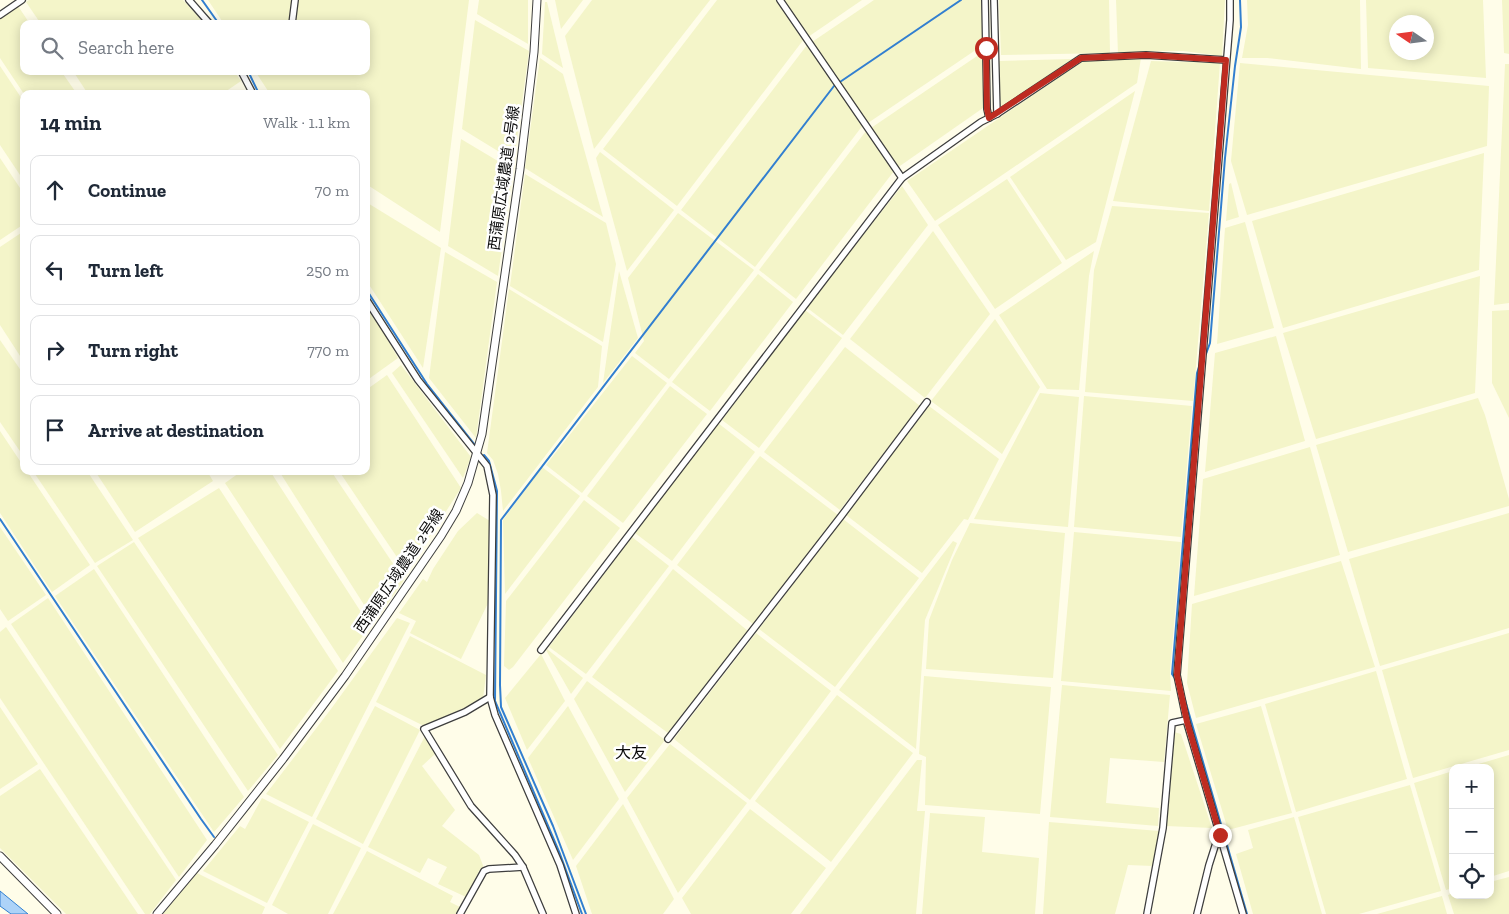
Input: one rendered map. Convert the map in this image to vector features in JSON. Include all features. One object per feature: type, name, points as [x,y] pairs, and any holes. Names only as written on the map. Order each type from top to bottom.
[{"type":"street","points":[[0,15],[22,0]]},
{"type":"street","points":[[189,0],[206,20]]},
{"type":"street","points":[[292,20],[295,0]]},
{"type":"street","name":"西蒲原広域農道 2号線","points":[[157,914],[259,790],[350,668],[441,536],[456,511],[468,483],[482,434],[520,168],[534,52],[537,0]]},
{"type":"street","points":[[780,0],[902,178]]},
{"type":"street","points":[[986,0],[987,109],[989,118]]},
{"type":"street","points":[[994,0],[997,114]]},
{"type":"street","points":[[1230,0],[1177,675],[1186,720],[1243,914]]},
{"type":"street","points":[[541,650],[902,178],[981,122],[997,114],[1081,58],[1146,55],[1226,60]]},
{"type":"street","points":[[243,75],[251,90]]},
{"type":"street","points":[[370,305],[418,380],[486,466],[493,495],[490,697],[495,715],[560,865],[576,914]]},
{"type":"street","points":[[668,739],[927,402]]},
{"type":"street","points":[[490,697],[464,712],[424,729],[471,806],[515,855],[523,868],[543,914]]},
{"type":"street","points":[[1147,914],[1163,828],[1172,723],[1186,720]]},
{"type":"street","points":[[1197,914],[1216,844],[1222,839]]},
{"type":"street","points":[[0,856],[57,914]]},
{"type":"street","points":[[460,914],[480,875],[484,871],[489,869],[523,868]]},
{"type":"green space","points":[[29,0],[183,0],[201,20],[38,20],[26,2]]},
{"type":"green space","points":[[208,0],[469,0],[440,232],[370,187],[370,90],[267,90],[258,75],[370,75],[370,20],[221,20]]},
{"type":"green space","points":[[479,0],[528,0],[528,44],[477,14]]},
{"type":"green space","points":[[555,0],[583,0],[561,29]]},
{"type":"green space","points":[[592,0],[710,0],[594,149],[565,36]]},
{"type":"green space","points":[[717,0],[777,0],[804,39],[677,206],[603,149]]},
{"type":"green space","points":[[784,0],[862,0],[808,37]]},
{"type":"green space","points":[[874,0],[982,0],[983,45],[868,123],[812,42]]},
{"type":"green space","points":[[999,0],[1109,0],[1110,53],[1001,55]]},
{"type":"green space","points":[[1116,0],[1225,0],[1222,56],[1183,51],[1150,51],[1118,54]]},
{"type":"green space","points":[[1247,0],[1360,0],[1361,69],[1267,58],[1242,58],[1248,25]]},
{"type":"green space","points":[[1366,0],[1483,0],[1486,78],[1368,68]]},
{"type":"green space","points":[[1502,0],[1509,0],[1509,54],[1504,53]]},
{"type":"green space","points":[[545,2],[547,2],[563,68],[542,54]]},
{"type":"green space","points":[[18,6],[27,20],[20,20],[20,75],[64,75],[74,90],[21,90],[0,58],[0,18]]},
{"type":"green space","points":[[475,20],[529,51],[514,161],[462,129]]},
{"type":"green space","points":[[807,45],[863,125],[755,267],[681,210]]},
{"type":"green space","points":[[983,52],[983,108],[897,168],[871,128]]},
{"type":"green space","points":[[540,58],[563,74],[603,217],[525,168]]},
{"type":"green space","points":[[1141,58],[1137,83],[935,221],[907,181],[1083,61]]},
{"type":"green space","points":[[1071,59],[1004,106],[1000,106],[999,61]]},
{"type":"green space","points":[[1151,61],[1220,63],[1209,211],[1113,201]]},
{"type":"green space","points":[[1240,63],[1489,86],[1487,146],[1247,215],[1231,161]]},
{"type":"green space","points":[[1505,64],[1509,64],[1509,303],[1494,305]]},
{"type":"green space","points":[[0,66],[20,96],[20,175],[0,145]]},
{"type":"green space","points":[[76,75],[237,75],[241,81],[228,90],[85,90]]},
{"type":"green space","points":[[1135,91],[1096,242],[1066,260],[1010,177]]},
{"type":"green space","points":[[866,131],[894,171],[796,299],[759,270]]},
{"type":"green space","points":[[461,139],[513,170],[498,276],[448,246]]},
{"type":"green space","points":[[600,152],[674,210],[627,271],[596,158]]},
{"type":"green space","points":[[1484,153],[1479,270],[1283,328],[1252,221]]},
{"type":"green space","points":[[0,158],[20,188],[20,227],[0,240]]},
{"type":"green space","points":[[525,174],[606,223],[616,264],[603,342],[510,286]]},
{"type":"green space","points":[[1007,179],[1062,263],[995,309],[938,225]]},
{"type":"green space","points":[[1231,183],[1239,217],[1226,221],[1229,184]]},
{"type":"green space","points":[[902,186],[928,225],[843,335],[806,307]]},
{"type":"green space","points":[[370,204],[441,248],[423,368],[370,286]]},
{"type":"green space","points":[[1112,206],[1209,213],[1193,401],[1085,392],[1094,270]]},
{"type":"green space","points":[[678,213],[754,270],[669,379],[635,353],[644,341],[628,278]]},
{"type":"green space","points":[[1245,222],[1274,328],[1217,344],[1225,228]]},
{"type":"green space","points":[[933,231],[990,314],[925,398],[850,339]]},
{"type":"green space","points":[[20,234],[20,356],[0,325],[0,247]]},
{"type":"green space","points":[[1094,251],[1089,276],[1079,390],[1047,389],[999,315]]},
{"type":"green space","points":[[445,252],[497,282],[476,438],[429,378]]},
{"type":"green space","points":[[619,271],[638,338],[603,383]]},
{"type":"green space","points":[[758,274],[793,302],[710,411],[672,382]]},
{"type":"green space","points":[[1480,276],[1475,393],[1316,439],[1283,333]]},
{"type":"green space","points":[[509,289],[602,346],[598,387],[503,511],[498,474],[493,460],[487,453]]},
{"type":"green space","points":[[805,310],[842,338],[759,448],[722,420]]},
{"type":"green space","points":[[1509,310],[1509,418],[1492,383],[1492,311]]},
{"type":"green space","points":[[370,313],[381,328],[398,358],[370,378]]},
{"type":"green space","points":[[995,319],[1040,387],[1002,454],[931,401]]},
{"type":"green space","points":[[1276,336],[1305,441],[1205,472],[1215,353]]},
{"type":"green space","points":[[0,340],[20,369],[20,451],[0,422]]},
{"type":"green space","points":[[845,347],[920,406],[840,510],[764,452]]},
{"type":"green space","points":[[632,356],[667,383],[582,493],[546,465]]},
{"type":"green space","points":[[401,365],[471,457],[463,478],[392,373]]},
{"type":"green space","points":[[387,375],[461,488],[407,572],[342,475],[370,475],[370,387]]},
{"type":"green space","points":[[670,386],[707,414],[623,523],[587,496]]},
{"type":"green space","points":[[1040,393],[1079,397],[1068,527],[974,519]]},
{"type":"green space","points":[[1084,396],[1192,406],[1181,537],[1074,527]]},
{"type":"green space","points":[[1478,398],[1485,415],[1509,499],[1509,506],[1348,552],[1316,445]]},
{"type":"green space","points":[[929,406],[999,459],[968,520],[964,519],[922,573],[846,515]]},
{"type":"green space","points":[[718,423],[755,452],[672,561],[635,533]]},
{"type":"green space","points":[[0,431],[20,461],[20,475],[30,475],[90,565],[52,592],[0,513]]},
{"type":"green space","points":[[1310,447],[1340,555],[1194,596],[1203,479]]},
{"type":"green space","points":[[760,456],[838,515],[753,624],[677,565]]},
{"type":"green space","points":[[542,467],[580,496],[505,594],[503,520]]},
{"type":"green space","points":[[36,475],[90,475],[133,540],[95,563]]},
{"type":"green space","points":[[98,475],[209,475],[213,481],[135,532]]},
{"type":"green space","points":[[236,475],[273,475],[370,626],[343,663],[225,483]]},
{"type":"green space","points":[[282,475],[334,475],[404,580],[375,622]]},
{"type":"green space","points":[[219,488],[338,671],[280,749],[138,538]]},
{"type":"green space","points":[[584,500],[620,528],[509,670],[504,666],[506,601]]},
{"type":"green space","points":[[477,513],[490,521],[489,601],[461,659],[410,633],[416,621],[399,613],[423,579],[427,582],[433,569],[458,531]]},
{"type":"green space","points":[[1509,513],[1509,628],[1380,666],[1349,559]]},
{"type":"green space","points":[[843,519],[919,578],[835,687],[759,629]]},
{"type":"green space","points":[[970,523],[1065,533],[1053,678],[926,669],[929,620],[952,560]]},
{"type":"green space","points":[[0,527],[46,595],[8,621],[0,609]]},
{"type":"green space","points":[[1074,532],[1181,542],[1170,671],[1171,691],[1061,681]]},
{"type":"green space","points":[[632,537],[669,566],[586,674],[549,647]]},
{"type":"green space","points":[[953,541],[957,543],[925,620],[916,749],[839,690]]},
{"type":"green space","points":[[134,542],[278,755],[248,791],[97,566]]},
{"type":"green space","points":[[1341,561],[1375,667],[1196,718],[1187,683],[1192,604]]},
{"type":"green space","points":[[94,569],[244,797],[214,832],[55,596]]},
{"type":"green space","points":[[673,569],[748,631],[668,733],[592,677]]},
{"type":"green space","points":[[48,598],[207,840],[179,877],[11,624]]},
{"type":"green space","points":[[397,618],[410,623],[312,817],[266,794],[331,709]]},
{"type":"green space","points":[[6,627],[176,880],[150,914],[145,914],[0,698],[0,632]]},
{"type":"green space","points":[[756,633],[831,691],[750,800],[674,739]]},
{"type":"green space","points":[[1509,633],[1509,750],[1461,764],[1449,764],[1449,768],[1413,778],[1382,670]]},
{"type":"green space","points":[[410,636],[486,675],[483,699],[427,725],[422,725],[376,702]]},
{"type":"green space","points":[[546,650],[583,678],[571,694]]},
{"type":"green space","points":[[541,654],[565,701],[527,750],[505,698]]},
{"type":"green space","points":[[1376,671],[1407,779],[1296,812],[1265,704]]},
{"type":"green space","points":[[924,676],[1051,687],[1040,814],[925,805],[926,757],[919,754]]},
{"type":"green space","points":[[587,681],[665,740],[625,792],[574,699]]},
{"type":"green space","points":[[1062,685],[1170,695],[1164,762],[1110,758],[1106,803],[1159,808],[1158,826],[1050,817]]},
{"type":"green space","points":[[837,695],[913,753],[831,862],[755,801]]},
{"type":"green space","points":[[375,706],[420,730],[363,844],[316,819]]},
{"type":"green space","points":[[568,706],[619,799],[573,860],[528,758]]},
{"type":"green space","points":[[1261,706],[1292,813],[1228,830],[1196,724]]},
{"type":"green space","points":[[0,707],[38,764],[0,789]]},
{"type":"green space","points":[[1174,732],[1181,734],[1212,828],[1166,826]]},
{"type":"green space","points":[[425,736],[436,753],[422,766],[455,810],[442,826],[479,855],[484,868],[479,871],[466,897],[438,884],[447,867],[428,858],[420,873],[368,847]]},
{"type":"green space","points":[[670,744],[747,803],[678,893],[627,798]]},
{"type":"green space","points":[[1509,755],[1509,871],[1494,876],[1494,764],[1479,764]]},
{"type":"green space","points":[[917,760],[922,760],[917,811],[925,811],[916,914],[800,914]]},
{"type":"green space","points":[[40,769],[138,914],[66,914],[0,848],[0,796]]},
{"type":"green space","points":[[1449,772],[1449,889],[1446,890],[1414,783]]},
{"type":"green space","points":[[1410,785],[1441,891],[1359,914],[1326,914],[1298,817]]},
{"type":"green space","points":[[262,798],[309,822],[267,903],[203,871],[240,826],[245,829]]},
{"type":"green space","points":[[623,804],[674,899],[663,914],[592,914],[576,866]]},
{"type":"green space","points":[[750,809],[826,868],[791,914],[691,914],[682,898]]},
{"type":"green space","points":[[930,813],[985,817],[982,852],[1039,858],[1035,914],[922,914]]},
{"type":"green space","points":[[1294,817],[1322,914],[1253,914],[1236,854],[1253,848],[1248,830]]},
{"type":"green space","points":[[1049,822],[1159,831],[1153,866],[1128,865],[1115,914],[1043,914]]},
{"type":"green space","points":[[313,824],[361,848],[328,914],[288,914],[272,905]]},
{"type":"green space","points":[[367,851],[453,896],[450,902],[462,908],[458,914],[333,914]]},
{"type":"green space","points":[[197,873],[265,907],[262,914],[163,914]]},
{"type":"green space","points":[[1509,877],[1509,914],[1454,914],[1449,899],[1494,899],[1494,881]]},
{"type":"green space","points":[[1442,896],[1447,914],[1377,914]]},
{"type":"water","points":[[0,891],[28,914],[11,914],[0,906]]},
{"type":"waterway","points":[[202,0],[216,20]]},
{"type":"waterway","points":[[586,914],[553,826],[501,707],[501,520],[834,86],[961,0]]},
{"type":"waterway","points":[[1206,354],[1210,343],[1225,158],[1241,27],[1240,0]]},
{"type":"waterway","points":[[250,75],[257,90]]},
{"type":"waterway","points":[[370,295],[427,384],[475,445]]},
{"type":"waterway","points":[[1176,680],[1172,674],[1199,367]]},
{"type":"waterway","points":[[484,455],[489,461],[497,491],[495,701],[560,854],[582,914]]},
{"type":"waterway","points":[[0,519],[214,837]]},
{"type":"waterway","points":[[1183,693],[1247,914]]},
{"type":"district","name":"大友","points":[[631,752]]},
{"type":"route","points":[[986,48],[987,109],[989,118],[1081,58],[1146,55],[1187,56],[1226,60],[1177,675],[1187,722],[1220,835]]}]
